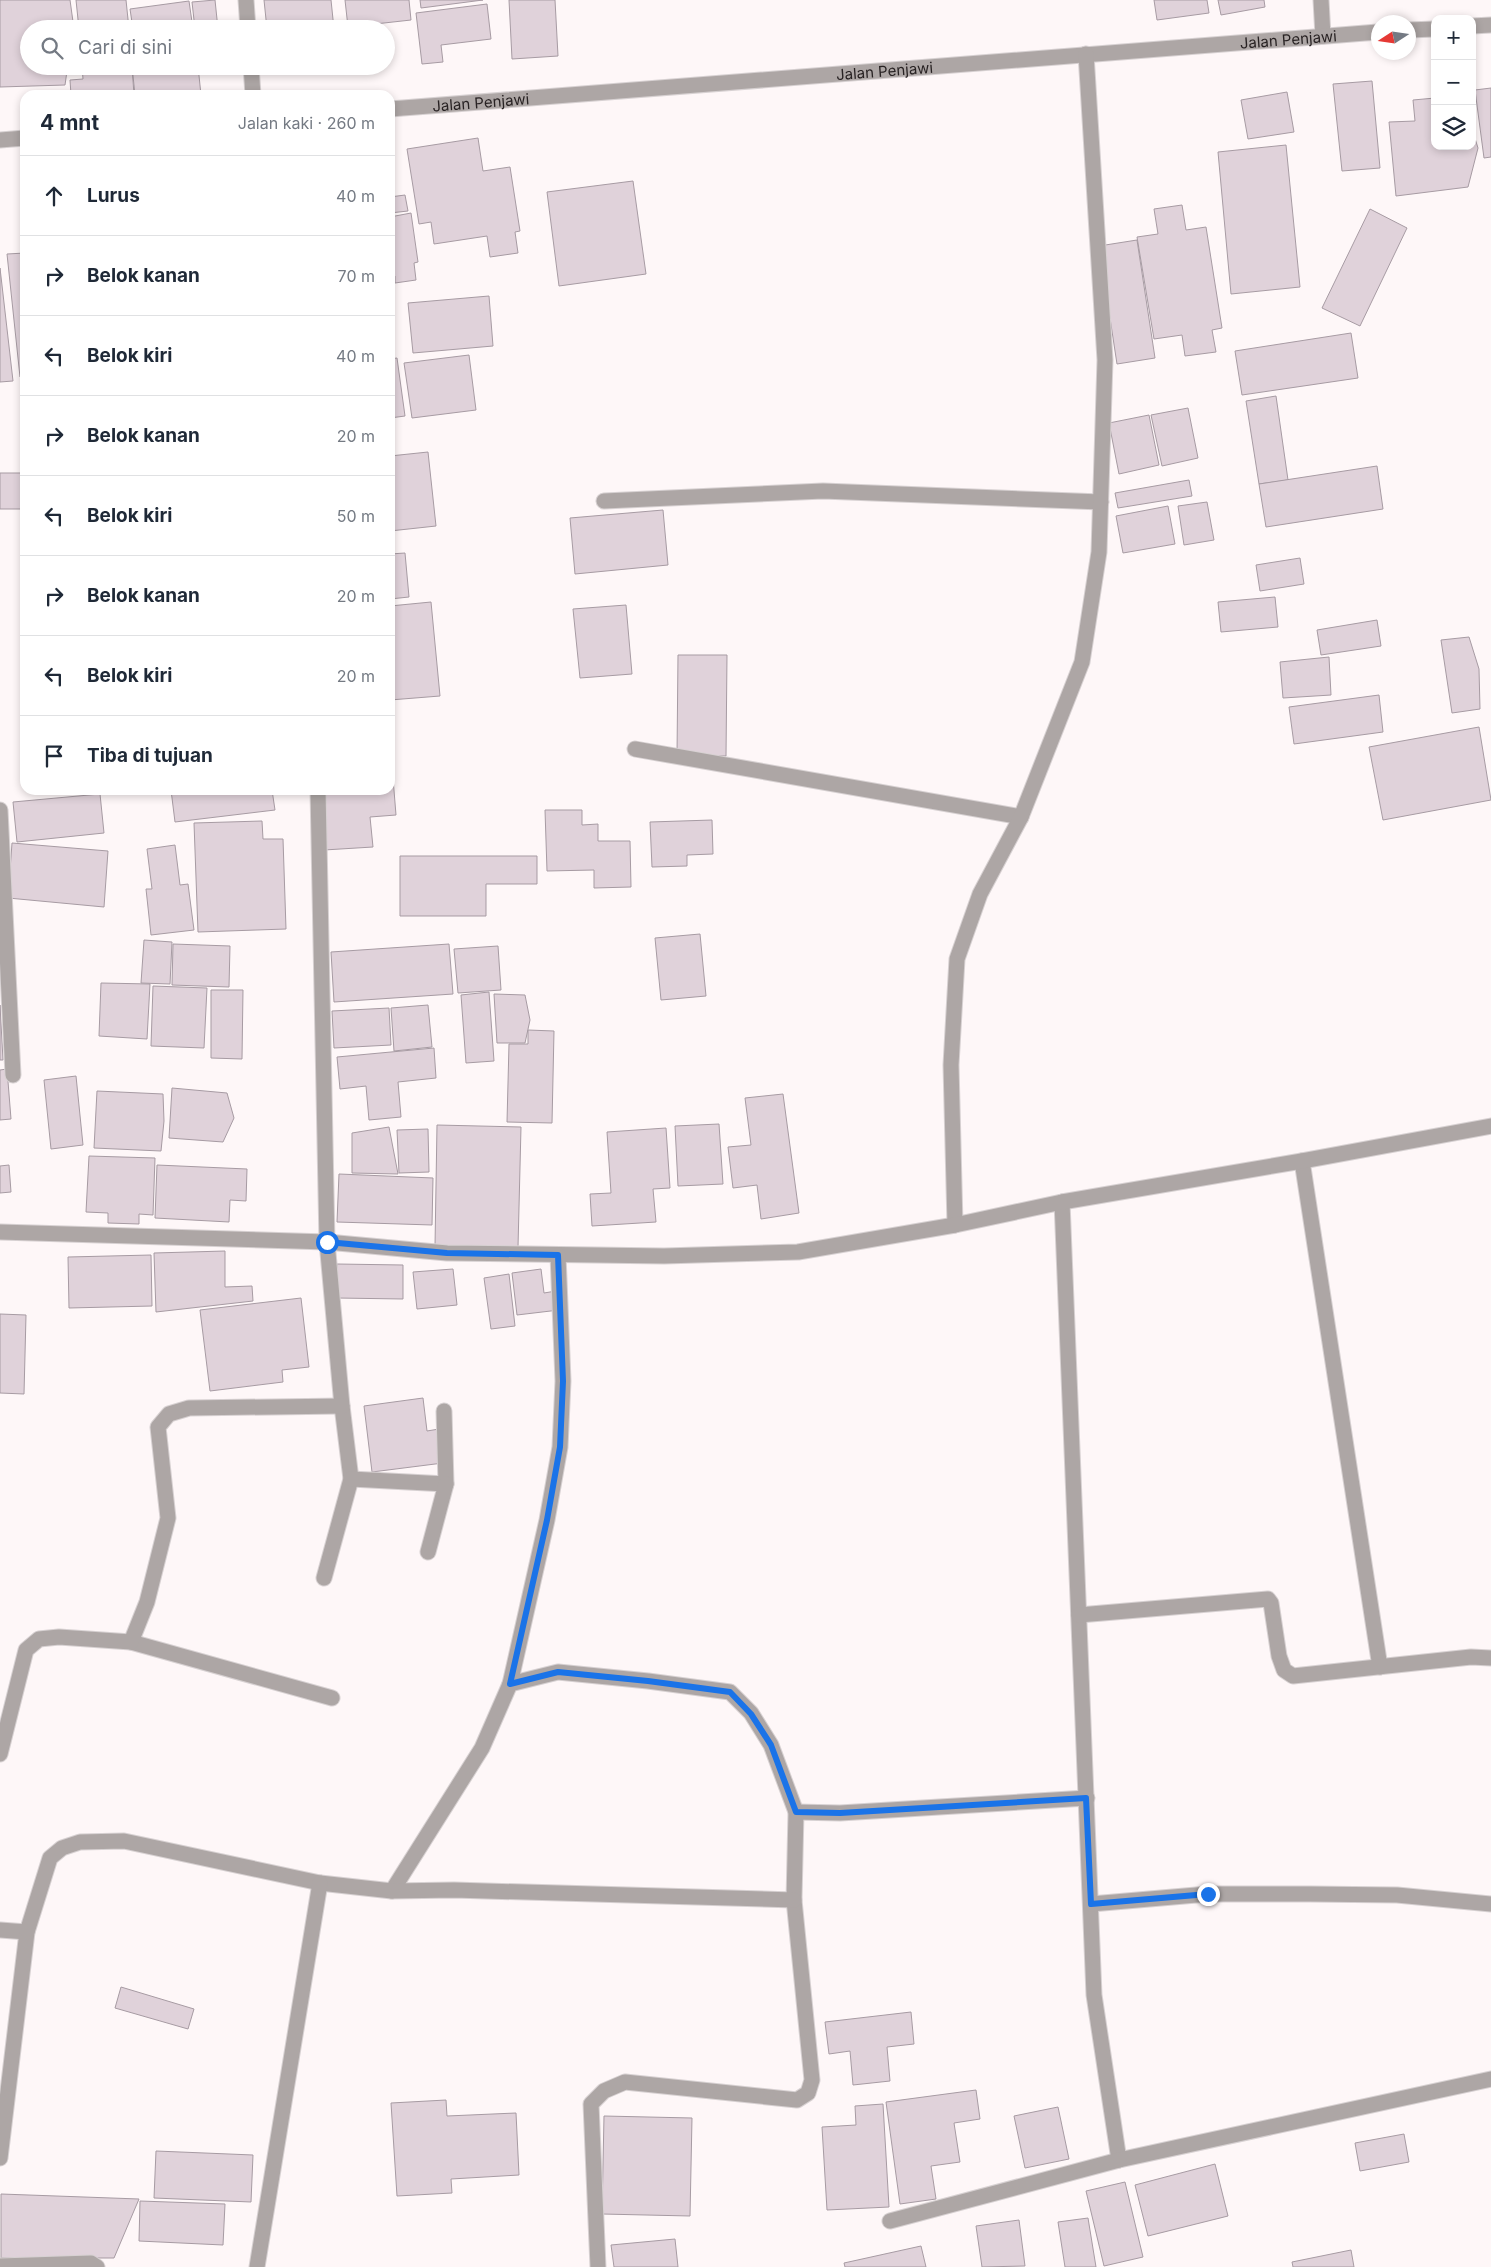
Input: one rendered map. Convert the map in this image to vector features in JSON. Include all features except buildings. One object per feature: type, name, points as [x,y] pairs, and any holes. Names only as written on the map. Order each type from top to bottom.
[{"type":"street","points":[[246,0],[247,20]]},
{"type":"street","points":[[1321,0],[1323,36]]},
{"type":"street","points":[[1476,26],[1491,25]]},
{"type":"street","points":[[1416,30],[1431,29]]},
{"type":"street","name":"Jalan Penjawi","points":[[395,109],[1371,33]]},
{"type":"street","points":[[955,1225],[951,1065],[957,959],[980,894],[1020,817],[1082,662],[1099,552],[1105,360],[1086,54]]},
{"type":"street","points":[[252,75],[253,90]]},
{"type":"street","points":[[0,140],[20,138]]},
{"type":"street","points":[[604,501],[823,491],[1101,502]]},
{"type":"street","points":[[635,750],[1020,817]]},
{"type":"street","points":[[318,795],[327,1242],[342,1406],[351,1479],[324,1578]]},
{"type":"street","points":[[0,810],[13,1075]]},
{"type":"street","points":[[0,1232],[327,1242],[447,1253],[664,1256],[798,1252],[955,1225],[1062,1202],[1491,1126]]},
{"type":"street","points":[[1302,1161],[1380,1667]]},
{"type":"street","points":[[1062,1202],[1094,1995],[1119,2160]]},
{"type":"street","points":[[392,1890],[482,1748],[510,1684],[547,1520],[560,1447],[563,1381],[558,1255]]},
{"type":"street","points":[[130,1642],[147,1602],[168,1518],[158,1427],[169,1414],[189,1408],[342,1406]]},
{"type":"street","points":[[428,1552],[446,1484],[444,1411]]},
{"type":"street","points":[[351,1479],[446,1484]]},
{"type":"street","points":[[1079,1615],[1268,1599],[1270,1600],[1279,1656],[1284,1670],[1293,1676],[1471,1656],[1491,1658]]},
{"type":"street","points":[[0,1754],[26,1650],[38,1639],[59,1637],[130,1642],[332,1698]]},
{"type":"street","points":[[510,1684],[558,1672],[730,1692],[751,1714],[771,1745],[796,1812],[794,1900],[812,2080],[808,2093],[797,2100],[626,2082],[604,2091],[591,2104],[598,2267]]},
{"type":"street","points":[[796,1812],[840,1813],[1086,1798]]},
{"type":"street","points":[[0,2158],[27,1932],[50,1858],[62,1848],[80,1842],[124,1841],[320,1883],[392,1890],[454,1890],[794,1900]]},
{"type":"street","points":[[257,2267],[320,1883]]},
{"type":"street","points":[[1091,1904],[1208,1894],[1397,1895],[1491,1904]]},
{"type":"street","points":[[0,1930],[27,1932]]},
{"type":"street","points":[[890,2220],[1119,2160],[1491,2079]]},
{"type":"street","points":[[0,2266],[91,2263],[97,2267]]},
{"type":"route","points":[[327,1242],[447,1253],[558,1255],[563,1381],[560,1447],[547,1520],[510,1684],[558,1672],[730,1692],[751,1714],[771,1745],[796,1812],[840,1813],[1086,1798],[1091,1904],[1208,1894]]}]
